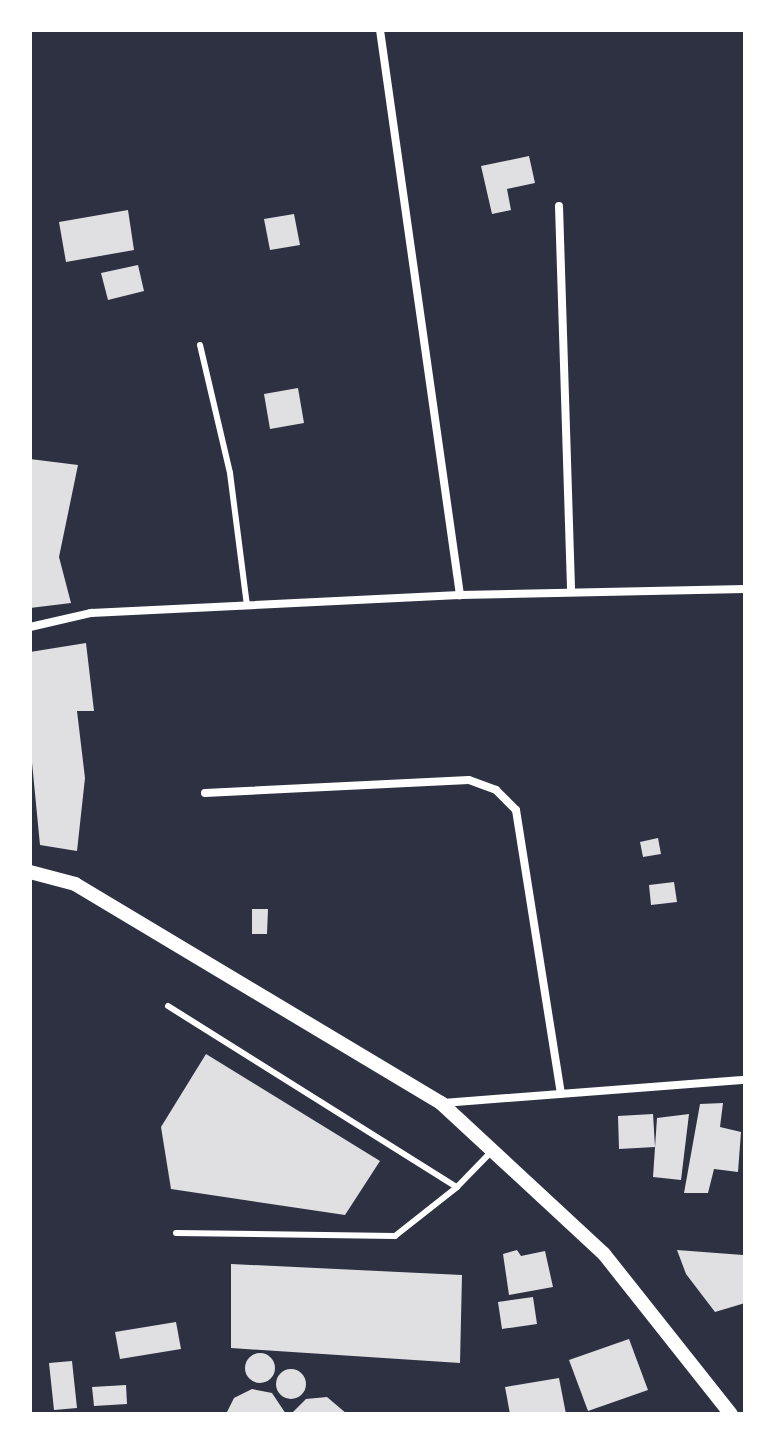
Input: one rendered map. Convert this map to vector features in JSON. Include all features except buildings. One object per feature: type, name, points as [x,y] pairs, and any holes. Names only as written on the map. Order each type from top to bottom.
[{"type":"street","points":[[380,30],[460,595]]},
{"type":"street","points":[[559,206],[571,592]]},
{"type":"street","points":[[30,627],[91,613],[460,595],[745,589]]},
{"type":"street","points":[[205,793],[469,780],[496,790],[516,810],[561,1093]]},
{"type":"street","points":[[30,872],[75,884],[441,1103],[494,1148],[604,1254],[731,1414]]},
{"type":"street","points":[[441,1103],[745,1080]]},
{"type":"lane","points":[[200,345],[230,473],[247,605]]},
{"type":"lane","points":[[168,1006],[457,1187]]},
{"type":"lane","points":[[176,1233],[395,1236],[457,1187],[494,1148]]}]
